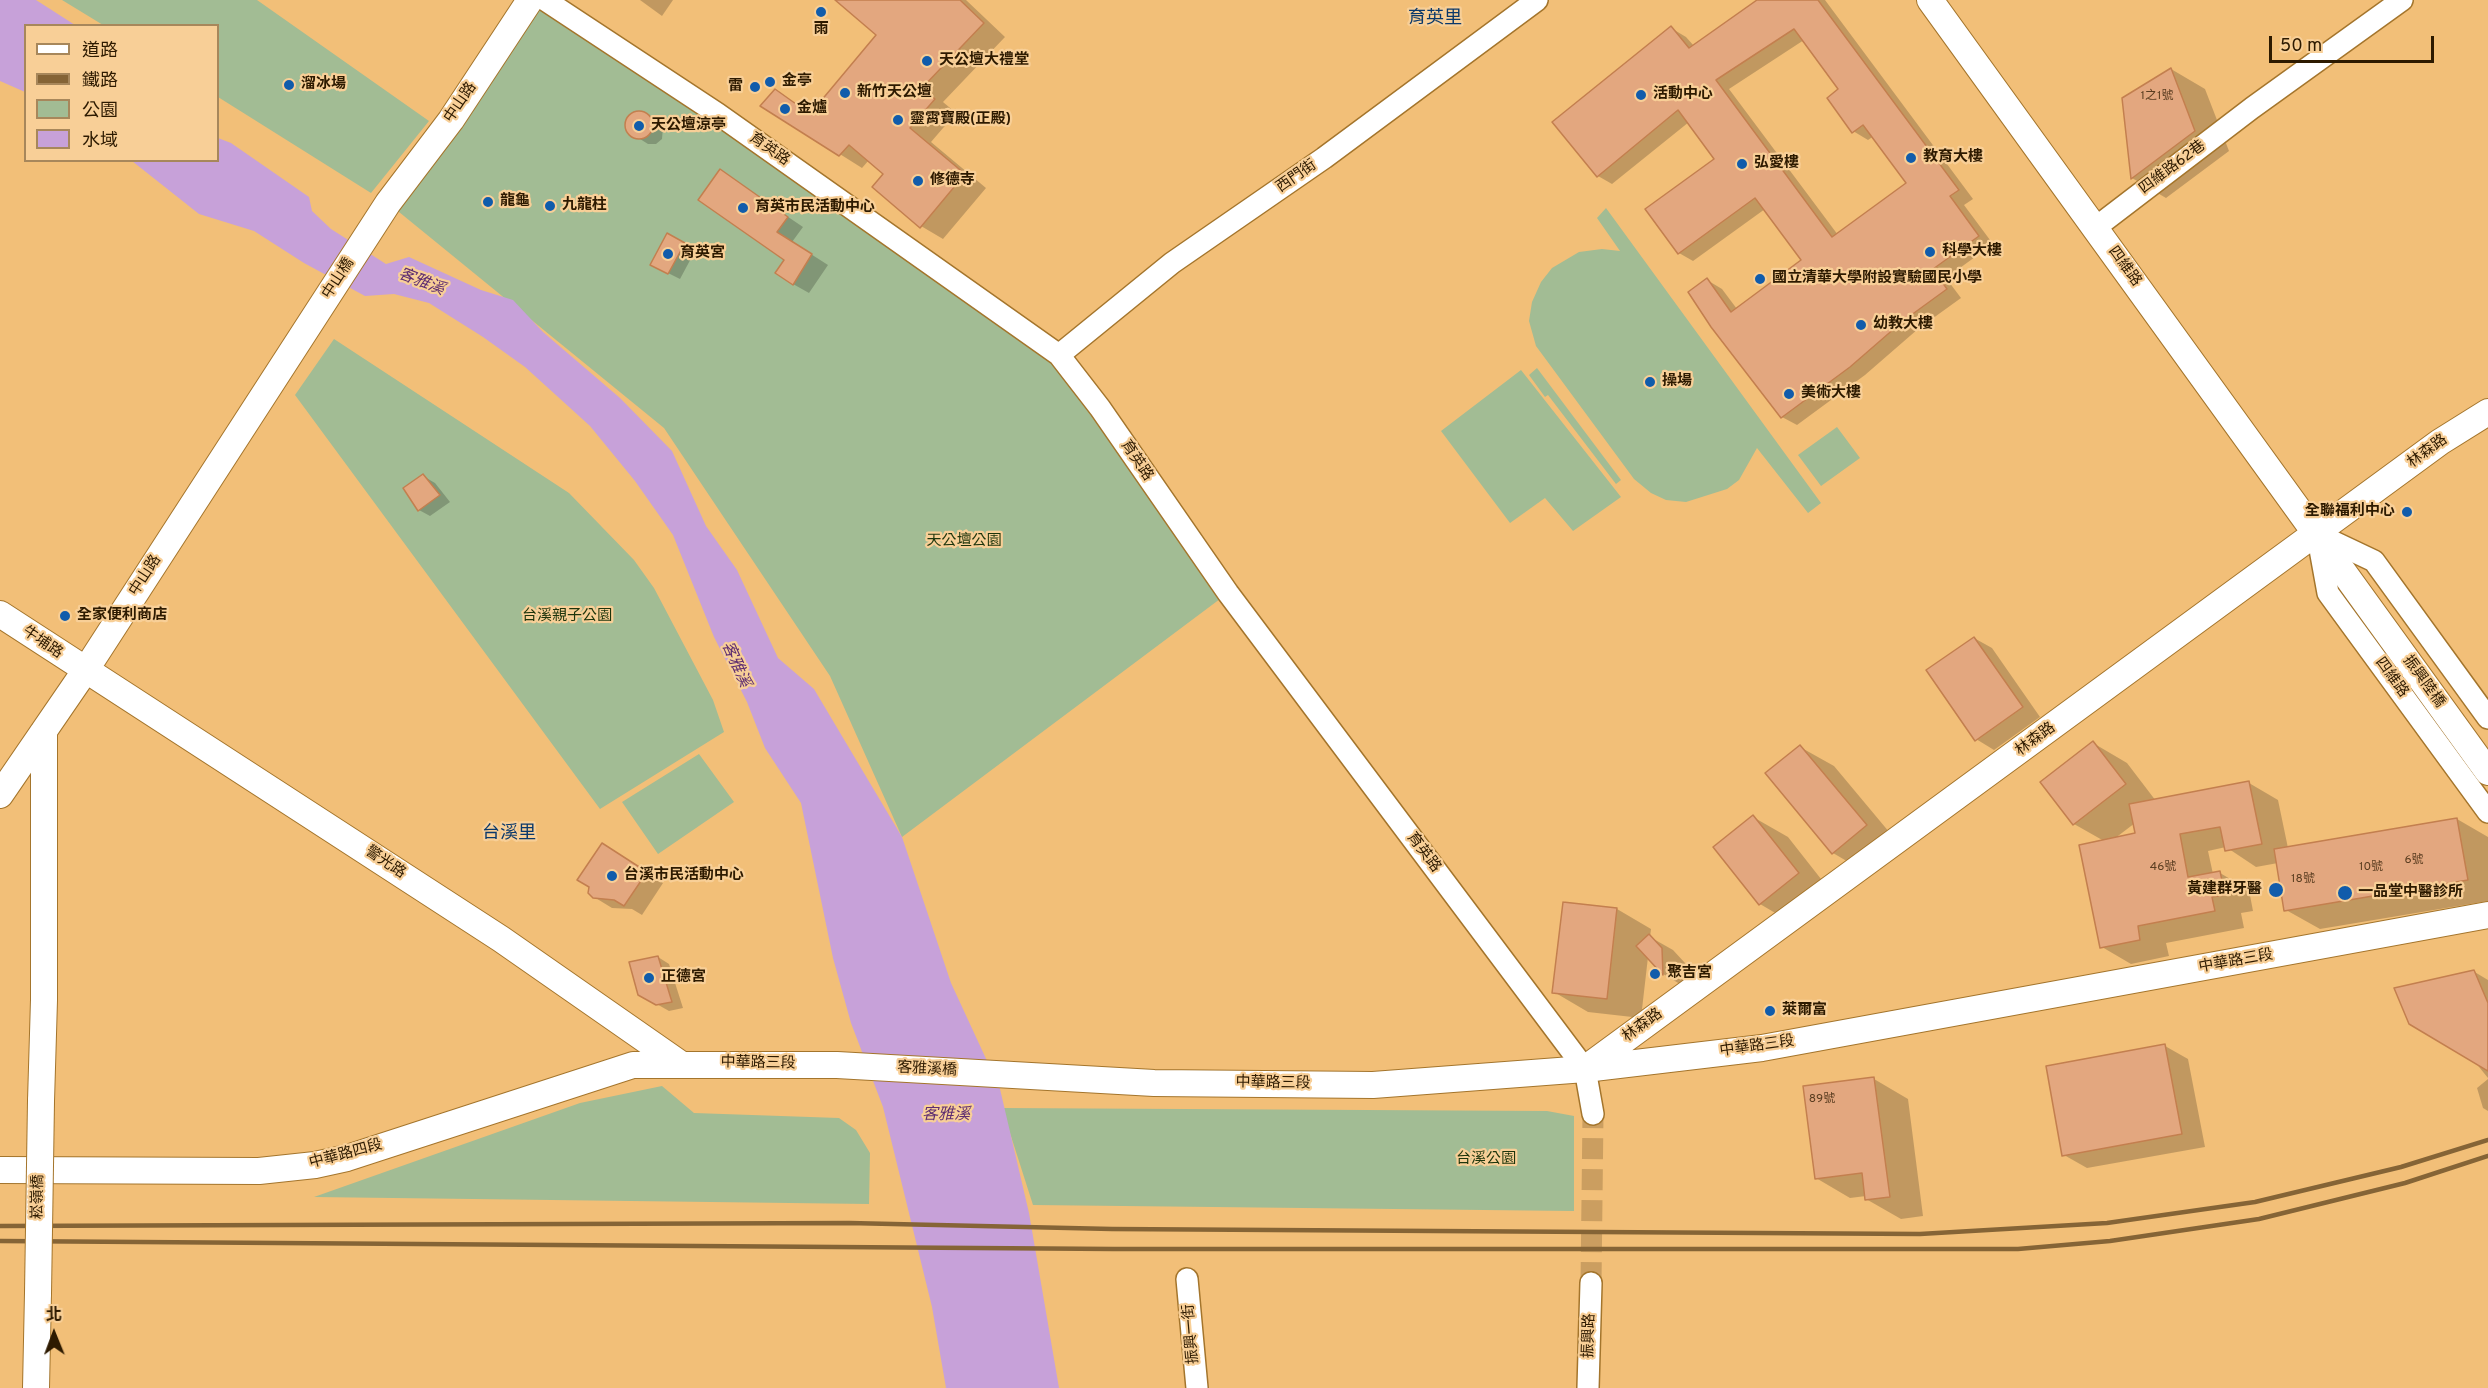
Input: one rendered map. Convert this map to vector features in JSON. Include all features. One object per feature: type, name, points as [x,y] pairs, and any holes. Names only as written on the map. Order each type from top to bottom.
[{"type":"street","name":"中山路","points":[[388,203],[451,120],[530,0]]},
{"type":"street","name":"育英路","points":[[544,0],[718,114],[1059,355],[1100,408],[1227,593],[1585,1069]]},
{"type":"street","name":"西門街","points":[[1059,355],[1172,264],[1359,132],[1537,0]]},
{"type":"street","name":"四維路","points":[[1930,0],[2357,591]]},
{"type":"street","name":"四維路62巷","points":[[2095,228],[2252,108],[2402,0]]},
{"type":"street","name":"中山橋","points":[[289,354],[388,203]]},
{"type":"street","name":"中山路","points":[[0,795],[85,671],[289,354]]},
{"type":"street","name":"林森路","points":[[1585,1069],[2440,442],[2488,412]]},
{"type":"street","name":"四維路","points":[[2317,534],[2374,561],[2488,718]]},
{"type":"street","name":"四維路","points":[[2317,534],[2328,593],[2488,812]]},
{"type":"street","name":"振興陸橋","points":[[2357,591],[2488,772]]},
{"type":"street","name":"牛埔路","points":[[0,614],[85,671]]},
{"type":"street","name":"警光路","points":[[85,671],[509,944],[679,1063]]},
{"type":"street","name":"崧嶺橋","points":[[36,1388],[44,1000],[44,731]]},
{"type":"street","name":"中華路三段","points":[[1017,1074],[1155,1083],[1373,1085],[1585,1069],[1762,1048],[2488,915]]},
{"type":"street","points":[[1657,1016],[1651,1043],[1658,1052],[1686,1057]]},
{"type":"street","name":"中華路三段","points":[[679,1063],[837,1065]]},
{"type":"street","name":"中華路四段","points":[[0,1170],[259,1171],[315,1166],[347,1158],[633,1065],[679,1063]]},
{"type":"street","name":"客雅溪橋","points":[[837,1065],[1017,1074]]},
{"type":"street","points":[[1585,1069],[1593,1114]]},
{"type":"street","name":"振興一街","points":[[1187,1280],[1197,1388]]},
{"type":"street","name":"振興路","points":[[1588,1388],[1591,1283]]},
{"type":"green space","points":[[62,0],[257,0],[429,121],[371,193],[219,98],[219,24],[101,24]]},
{"type":"green space","name":"天公壇公園","points":[[530,0],[1059,355],[1228,593],[902,837],[830,676],[664,428],[388,203]]},
{"type":"green space","points":[[1606,208],[1821,503],[1808,513],[1757,448],[1739,480],[1727,489],[1686,502],[1666,500],[1651,493],[1634,479],[1536,346],[1529,321],[1532,302],[1541,282],[1552,268],[1579,252],[1602,249],[1620,251],[1597,218]]},
{"type":"green space","name":"台溪親子公園","points":[[334,339],[569,493],[634,560],[654,588],[713,700],[724,732],[600,809],[295,395]]},
{"type":"green space","points":[[1537,368],[1621,480],[1616,484],[1548,395],[1545,397],[1529,375]]},
{"type":"green space","points":[[1521,370],[1621,497],[1573,531],[1545,498],[1510,523],[1441,431]]},
{"type":"green space","points":[[1837,427],[1860,458],[1821,486],[1798,455]]},
{"type":"green space","points":[[699,754],[734,802],[658,854],[622,802]]},
{"type":"green space","points":[[662,1086],[694,1113],[839,1118],[856,1130],[870,1153],[869,1204],[314,1197],[580,1103]]},
{"type":"green space","name":"台溪公園","points":[[1002,1108],[1547,1111],[1574,1116],[1574,1211],[1033,1205]]},
{"type":"water","points":[[0,0],[36,0],[73,24],[24,24],[24,92],[0,81]]},
{"type":"water","name":"客雅溪","points":[[219,138],[231,143],[309,197],[312,211],[331,229],[386,264],[409,257],[481,290],[513,300],[543,332],[620,398],[672,451],[706,526],[737,570],[778,658],[814,689],[902,837],[951,983],[1000,1089],[1029,1213],[1059,1388],[946,1388],[932,1307],[883,1107],[851,1023],[833,958],[801,803],[765,748],[747,702],[714,637],[673,535],[635,481],[590,426],[525,367],[429,303],[394,294],[365,296],[304,263],[254,231],[199,214],[133,162],[219,162]]},
{"type":"building","name":"新竹天公壇","points":[[835,0],[960,0],[984,23],[922,88],[935,99],[910,128],[965,174],[920,228],[872,187],[883,174],[849,145],[839,156],[760,106],[775,89],[810,114],[876,35]]},
{"type":"building","points":[[1757,0],[1818,0],[1959,190],[1950,196],[1979,236],[1933,269],[1947,289],[1903,321],[1850,367],[1781,418],[1711,327],[1688,292],[1707,278],[1731,312],[1801,260],[1755,198],[1678,254],[1645,209],[1714,159],[1678,110],[1597,177],[1552,122],[1671,26],[1689,48]],"holes":[[[1794,29],[1838,89],[1827,98],[1852,133],[1863,125],[1906,183],[1832,237],[1716,80]]]},
{"type":"building","points":[[2171,68],[2195,131],[2131,179],[2122,98]]},
{"type":"building","name":"天公壇涼亭","points":[[639,111],[649,115],[653,125],[649,135],[639,139],[629,135],[625,125],[629,115]]},
{"type":"building","name":"育英市民活動中心","points":[[720,169],[788,217],[777,232],[812,254],[793,285],[775,273],[784,260],[698,200]]},
{"type":"building","name":"育英宮","points":[[667,233],[685,243],[668,274],[650,265]]},
{"type":"building","points":[[423,474],[440,495],[418,511],[403,488]]},
{"type":"building","points":[[1974,637],[2023,707],[1975,741],[1926,670]]},
{"type":"building","points":[[2093,741],[2126,784],[2073,825],[2040,782]]},
{"type":"building","points":[[1800,745],[1867,825],[1832,854],[1765,773]]},
{"type":"building","points":[[2249,781],[2262,844],[2225,851],[2220,827],[2180,834],[2188,877],[2220,871],[2225,895],[2212,897],[2215,911],[2138,926],[2140,940],[2100,948],[2079,845],[2135,833],[2129,804]]},
{"type":"building","points":[[1753,815],[1799,873],[1759,905],[1713,847]]},
{"type":"building","points":[[2457,818],[2468,880],[2284,911],[2274,849]]},
{"type":"building","name":"台溪市民活動中心","points":[[602,843],[647,872],[624,906],[614,900],[593,898],[588,893],[589,887],[577,880]]},
{"type":"building","points":[[1563,902],[1617,908],[1607,999],[1552,993]]},
{"type":"building","points":[[1649,934],[1662,948],[1663,975],[1636,946]]},
{"type":"building","name":"正德宮","points":[[658,956],[672,1002],[656,1005],[638,995],[629,962]]},
{"type":"building","points":[[2474,970],[2488,1003],[2488,1071],[2409,1024],[2394,988]]},
{"type":"building","points":[[2165,1044],[2182,1134],[2062,1156],[2046,1066]]},
{"type":"building","points":[[1874,1077],[1890,1197],[1865,1200],[1862,1173],[1815,1179],[1803,1086]]},
{"type":"tunnel","points":[[1591,1283],[1593,1114]]},
{"type":"railway","points":[[0,1226],[849,1223],[1112,1229],[1920,1234],[2107,1223],[2255,1202],[2401,1167],[2488,1140]]},
{"type":"railway","points":[[0,1241],[1114,1249],[2018,1249],[2110,1241],[2259,1219],[2405,1183],[2488,1156]]},
{"type":"place","name":"雨","points":[[821,12]]},
{"type":"place","name":"天公壇大禮堂","points":[[927,61]]},
{"type":"place","name":"金亭","points":[[770,82]]},
{"type":"place","name":"溜冰場","points":[[289,85]]},
{"type":"place","name":"雷","points":[[755,87]]},
{"type":"place","name":"新竹天公壇","points":[[845,93]]},
{"type":"place","name":"活動中心","points":[[1641,95]]},
{"type":"place","name":"金爐","points":[[785,109]]},
{"type":"place","name":"靈霄寶殿(正殿)","points":[[898,120]]},
{"type":"place","name":"天公壇涼亭","points":[[639,126]]},
{"type":"place","name":"教育大樓","points":[[1911,158]]},
{"type":"place","name":"弘愛樓","points":[[1742,164]]},
{"type":"place","name":"修德寺","points":[[918,181]]},
{"type":"place","name":"龍龜","points":[[488,202]]},
{"type":"place","name":"九龍柱","points":[[550,206]]},
{"type":"place","name":"育英市民活動中心","points":[[743,208]]},
{"type":"place","name":"科學大樓","points":[[1930,252]]},
{"type":"place","name":"育英宮","points":[[668,254]]},
{"type":"place","name":"國立清華大學附設實驗國民小學","points":[[1760,279]]},
{"type":"place","name":"幼教大樓","points":[[1861,325]]},
{"type":"place","name":"操場","points":[[1650,382]]},
{"type":"place","name":"美術大樓","points":[[1789,394]]},
{"type":"place","name":"全聯福利中心","points":[[2407,512]]},
{"type":"place","name":"全家便利商店","points":[[65,616]]},
{"type":"place","name":"台溪市民活動中心","points":[[612,876]]},
{"type":"place","name":"黃建群牙醫","points":[[2276,890]]},
{"type":"place","name":"一品堂中醫診所","points":[[2345,893]]},
{"type":"place","name":"聚吉宮","points":[[1655,974]]},
{"type":"place","name":"正德宮","points":[[649,978]]},
{"type":"place","name":"萊爾富","points":[[1770,1011]]},
{"type":"district","name":"育英里","points":[[1435,19]]},
{"type":"district","name":"台溪里","points":[[509,834]]}]
